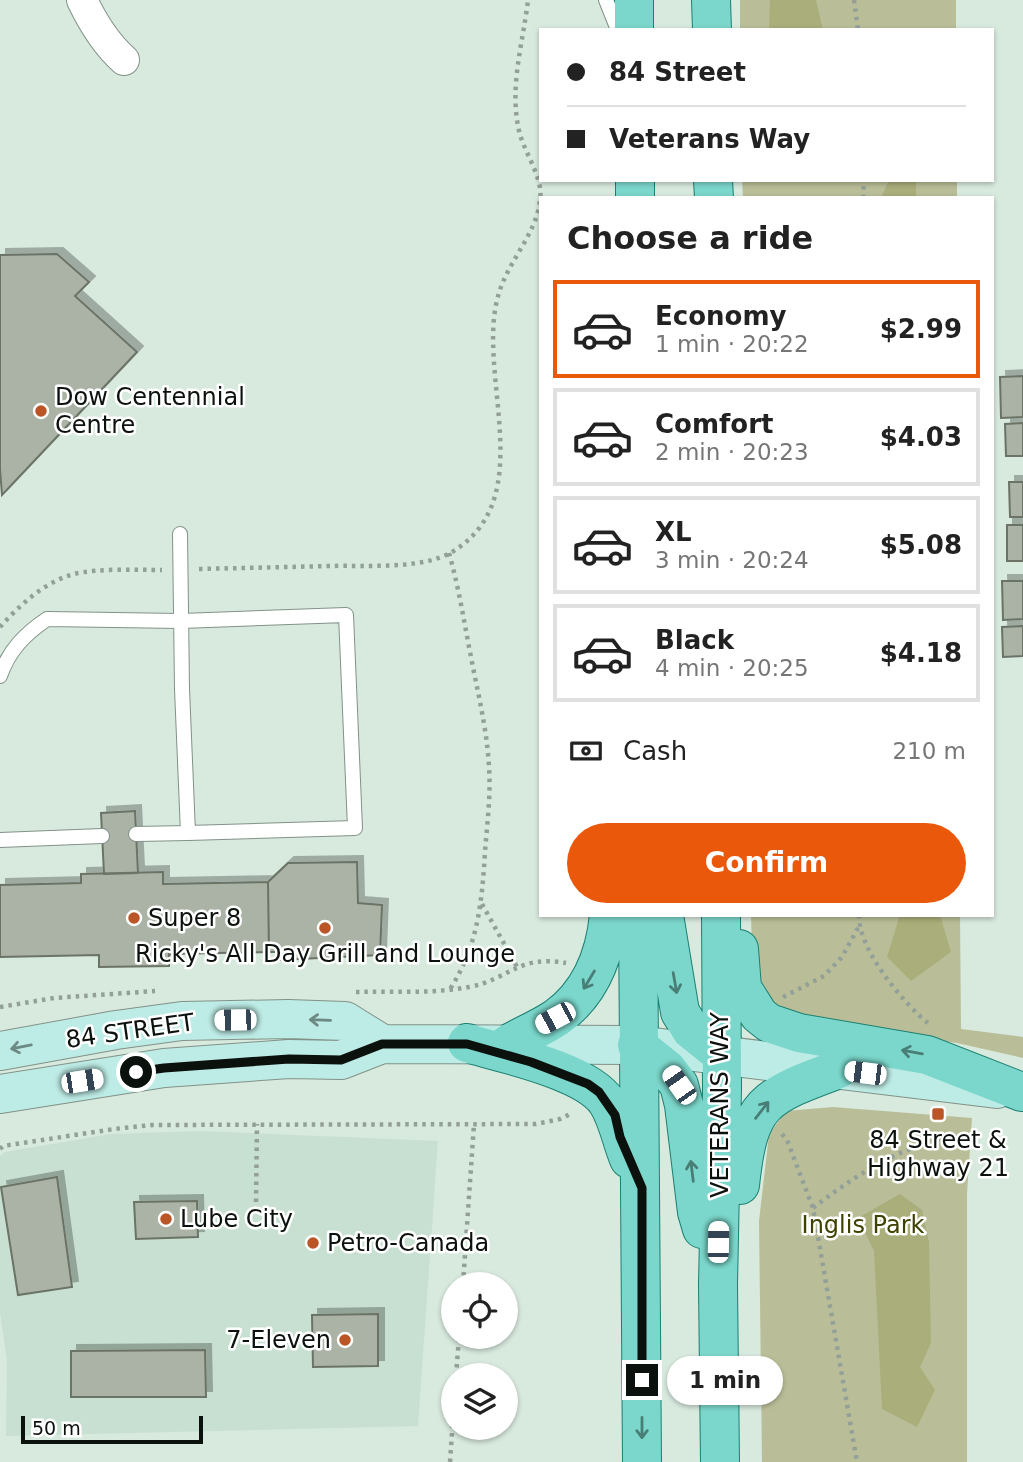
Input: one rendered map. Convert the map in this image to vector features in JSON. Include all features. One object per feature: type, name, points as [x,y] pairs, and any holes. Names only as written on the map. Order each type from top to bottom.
[{"type":"main road","points":[[634,0],[634,28]]},
{"type":"main road","points":[[711,0],[712,28]]},
{"type":"main road","points":[[508,1044],[555,1018],[572,1004],[599,964],[606,944],[608,917]]},
{"type":"main road","points":[[638,917],[642,1462]]},
{"type":"main road","points":[[664,917],[680,1012],[691,1030],[722,1055]]},
{"type":"main road","name":"VETERANS WAY","points":[[720,1462],[718,1242],[722,1055],[721,917]]},
{"type":"main road","points":[[739,917],[739,972],[742,988],[759,1014],[769,1023],[799,1033],[927,1055],[1023,1093]]},
{"type":"main road","points":[[467,1044],[576,1078],[599,1092],[615,1115],[620,1137],[642,1188]]},
{"type":"main road","points":[[637,1045],[667,1069],[679,1085],[684,1105],[697,1212],[718,1285]]},
{"type":"main road","points":[[718,1242],[739,1200],[745,1144],[759,1111],[780,1092],[839,1069]]},
{"type":"street","points":[[82,0],[103,38],[124,60]]},
{"type":"street","name":"84 STREET","points":[[0,1051],[183,1021],[345,1021],[382,1044]]},
{"type":"street","name":"84 STREET","points":[[0,1094],[164,1068],[289,1059],[341,1060],[382,1044],[637,1045],[1023,1093]]},
{"type":"lane","points":[[606,0],[617,28]]},
{"type":"lane","points":[[180,534],[188,833]]},
{"type":"lane","points":[[0,676],[6,658],[29,631],[47,619],[181,621],[346,615],[355,828],[136,834]]},
{"type":"lane","points":[[0,840],[102,836]]},
{"type":"path","points":[[528,0],[514,86],[515,108],[518,129],[539,181]]},
{"type":"path","points":[[853,0],[858,28]]},
{"type":"path","points":[[0,627],[16,609],[43,588],[75,574],[397,564],[431,559],[449,553],[467,541],[482,525],[497,486],[500,451],[495,316],[499,293],[539,208]]},
{"type":"path","points":[[449,553],[460,590],[471,659],[483,709],[489,769],[482,904],[470,953],[450,989]]},
{"type":"path","points":[[482,904],[517,967]]},
{"type":"path","points":[[859,917],[859,926],[882,971],[898,993],[937,1031]]},
{"type":"path","points":[[759,1014],[788,994],[824,976],[842,957],[859,926]]},
{"type":"path","points":[[1,1146],[139,1126],[536,1124],[560,1119],[578,1110],[599,1092]]},
{"type":"path","points":[[759,1111],[787,1140],[813,1208],[857,1462]]},
{"type":"path","points":[[256,1202],[257,1124]]},
{"type":"path","points":[[464,1272],[474,1124]]},
{"type":"path","points":[[813,1208],[849,1181],[883,1161],[914,1146],[957,1137]]},
{"type":"path","points":[[450,1462],[452,1440]]},
{"type":"shaded area","points":[[201,1131],[438,1141],[418,1426],[6,1436],[7,1360],[0,1313],[0,1156],[5,1152],[111,1134]]},
{"type":"green space","points":[[740,0],[956,0],[956,28],[740,28]]},
{"type":"green space","points":[[770,0],[816,0],[823,28],[769,28]]},
{"type":"green space","points":[[742,182],[957,182],[957,196],[743,196]]},
{"type":"green space","points":[[888,182],[916,182],[916,196],[882,196]]},
{"type":"green space","points":[[751,917],[960,917],[961,1029],[1023,1037],[1023,1058],[957,1043],[835,1027],[779,1016],[757,990]]},
{"type":"green space","points":[[941,917],[951,952],[911,981],[887,957],[899,918]]},
{"type":"green space","name":"Inglis Park","points":[[833,1107],[972,1118],[967,1194],[967,1462],[762,1462],[759,1221],[769,1134],[786,1111]]},
{"type":"green space","points":[[900,1194],[922,1210],[929,1242],[931,1343],[920,1367],[935,1390],[917,1427],[882,1409],[874,1251],[858,1218]]},
{"type":"building","name":"Dow Centennial Centre","points":[[57,254],[89,282],[75,296],[137,352],[2,495],[0,255]]},
{"type":"building","points":[[1023,376],[1023,417],[1001,418],[1000,377]]},
{"type":"building","points":[[1023,423],[1023,456],[1006,456],[1005,424]]},
{"type":"building","points":[[1009,482],[1023,482],[1023,517],[1010,517]]},
{"type":"building","points":[[1007,525],[1023,525],[1023,561],[1007,561]]},
{"type":"building","points":[[1002,581],[1023,581],[1023,619],[1003,620]]},
{"type":"building","points":[[1023,626],[1023,656],[1003,657],[1002,627]]},
{"type":"building","points":[[135,811],[138,873],[104,874],[101,813]]},
{"type":"building","name":"Ricky's All Day Grill and Lounge","points":[[357,862],[358,903],[382,905],[380,955],[280,960],[279,952],[269,952],[268,882],[288,863]]},
{"type":"building","name":"Super 8","points":[[163,872],[163,884],[268,882],[269,952],[169,954],[169,966],[99,967],[99,955],[0,957],[0,885],[81,883],[81,874]]},
{"type":"building","points":[[57,1177],[72,1287],[18,1295],[1,1187]]},
{"type":"building","name":"Lube City","points":[[197,1201],[198,1237],[136,1239],[134,1202]]},
{"type":"building","name":"7-Eleven","points":[[378,1314],[378,1366],[313,1367],[312,1315]]},
{"type":"building","points":[[205,1350],[206,1397],[71,1397],[71,1351]]},
{"type":"place","name":"Dow Centennial Centre","points":[[41,411]]},
{"type":"place","name":"Super 8","points":[[134,918]]},
{"type":"place","name":"Ricky's All Day Grill and Lounge","points":[[325,928]]},
{"type":"place","name":"84 Street & Highway 21","points":[[938,1114]]},
{"type":"place","name":"Lube City","points":[[166,1219]]},
{"type":"place","name":"Petro-Canada","points":[[313,1243]]},
{"type":"place","name":"7-Eleven","points":[[345,1340]]},
{"type":"route","points":[[136,1072],[289,1059],[341,1060],[382,1044],[467,1044],[531,1062],[588,1084],[599,1092],[615,1115],[620,1137],[642,1188],[642,1380]]}]
